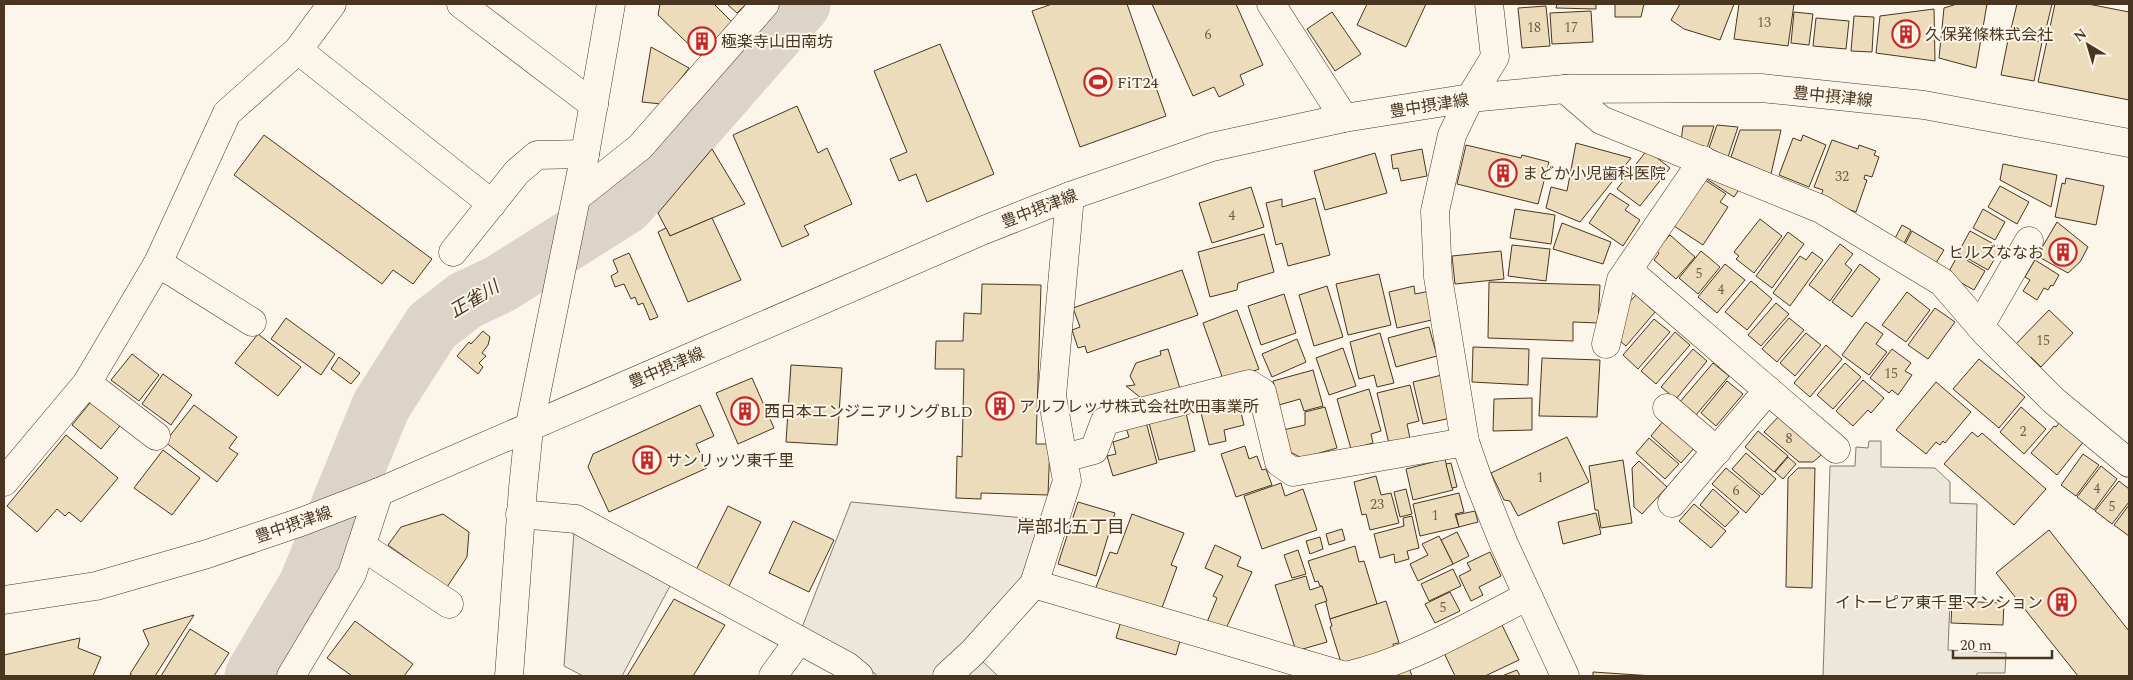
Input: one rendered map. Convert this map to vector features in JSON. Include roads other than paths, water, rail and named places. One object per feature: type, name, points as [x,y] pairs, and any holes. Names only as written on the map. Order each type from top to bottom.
[{"type":"street","points":[[4,482],[87,382],[158,263],[227,113],[298,50],[332,4]]},
{"type":"street","points":[[461,4],[594,105]]},
{"type":"street","points":[[509,676],[520,514],[529,428],[585,154],[611,4]]},
{"type":"street","points":[[576,197],[640,147],[765,4]]},
{"type":"street","points":[[1271,4],[1344,118]]},
{"type":"street","points":[[1489,4],[1495,57],[1470,98],[1452,135],[1435,211],[1438,277],[1465,442],[1478,482],[1565,676]]},
{"type":"street","points":[[298,50],[492,204]]},
{"type":"street","name":"豊中摂津線","points":[[4,600],[96,586],[207,554],[301,522],[374,495],[947,246],[1070,196],[1212,147],[1344,118],[1470,98],[1565,90],[1771,89],[1924,105],[2129,143]]},
{"type":"street","points":[[1565,90],[1601,120],[1703,160],[1829,214],[1942,282],[1980,326],[2053,400],[2129,463]]},
{"type":"street","points":[[453,252],[517,172],[537,155],[585,154]]},
{"type":"street","points":[[1606,344],[1621,280],[1703,160]]},
{"type":"street","points":[[947,676],[973,652],[1034,584],[1067,481],[1052,396],[1070,196]]},
{"type":"street","points":[[1980,326],[2028,241]]},
{"type":"street","points":[[158,263],[252,322]]},
{"type":"street","points":[[1628,270],[1836,449]]},
{"type":"street","points":[[87,382],[156,436]]},
{"type":"street","points":[[1064,458],[1094,450],[1105,421],[1249,384],[1262,392],[1279,462],[1293,472],[1465,442]]},
{"type":"street","points":[[1672,503],[1768,390]]},
{"type":"street","points":[[1667,408],[1717,451]]},
{"type":"street","points":[[291,676],[352,574],[362,546],[374,495]]},
{"type":"street","points":[[520,514],[576,519],[847,666],[859,676]]},
{"type":"street","points":[[362,546],[449,604]]},
{"type":"street","points":[[1034,584],[1346,676],[1377,669],[1422,650],[1528,596]]},
{"type":"street","points":[[773,676],[799,640]]},
{"type":"waterway","name":"正雀川","points":[[254,676],[308,585],[381,406],[432,326],[466,300],[500,284],[625,205],[801,4]]},
{"type":"place","name":"久保発條株式会社","points":[[1906,34]]},
{"type":"place","name":"極楽寺山田南坊","points":[[702,41]]},
{"type":"place","name":"FiT24","points":[[1098,82]]},
{"type":"place","name":"まどか小児歯科医院","points":[[1503,173]]},
{"type":"place","name":"ヒルズななお","points":[[2063,252]]},
{"type":"place","name":"アルフレッサ株式会社吹田事業所","points":[[1000,406]]},
{"type":"place","name":"西日本エンジニアリングBLD","points":[[745,411]]},
{"type":"place","name":"サンリッツ東千里","points":[[647,460]]},
{"type":"place","name":"イトーピア東千里マンション","points":[[2062,602]]},
{"type":"district","name":"岸部北五丁目","points":[[1071,527]]}]
